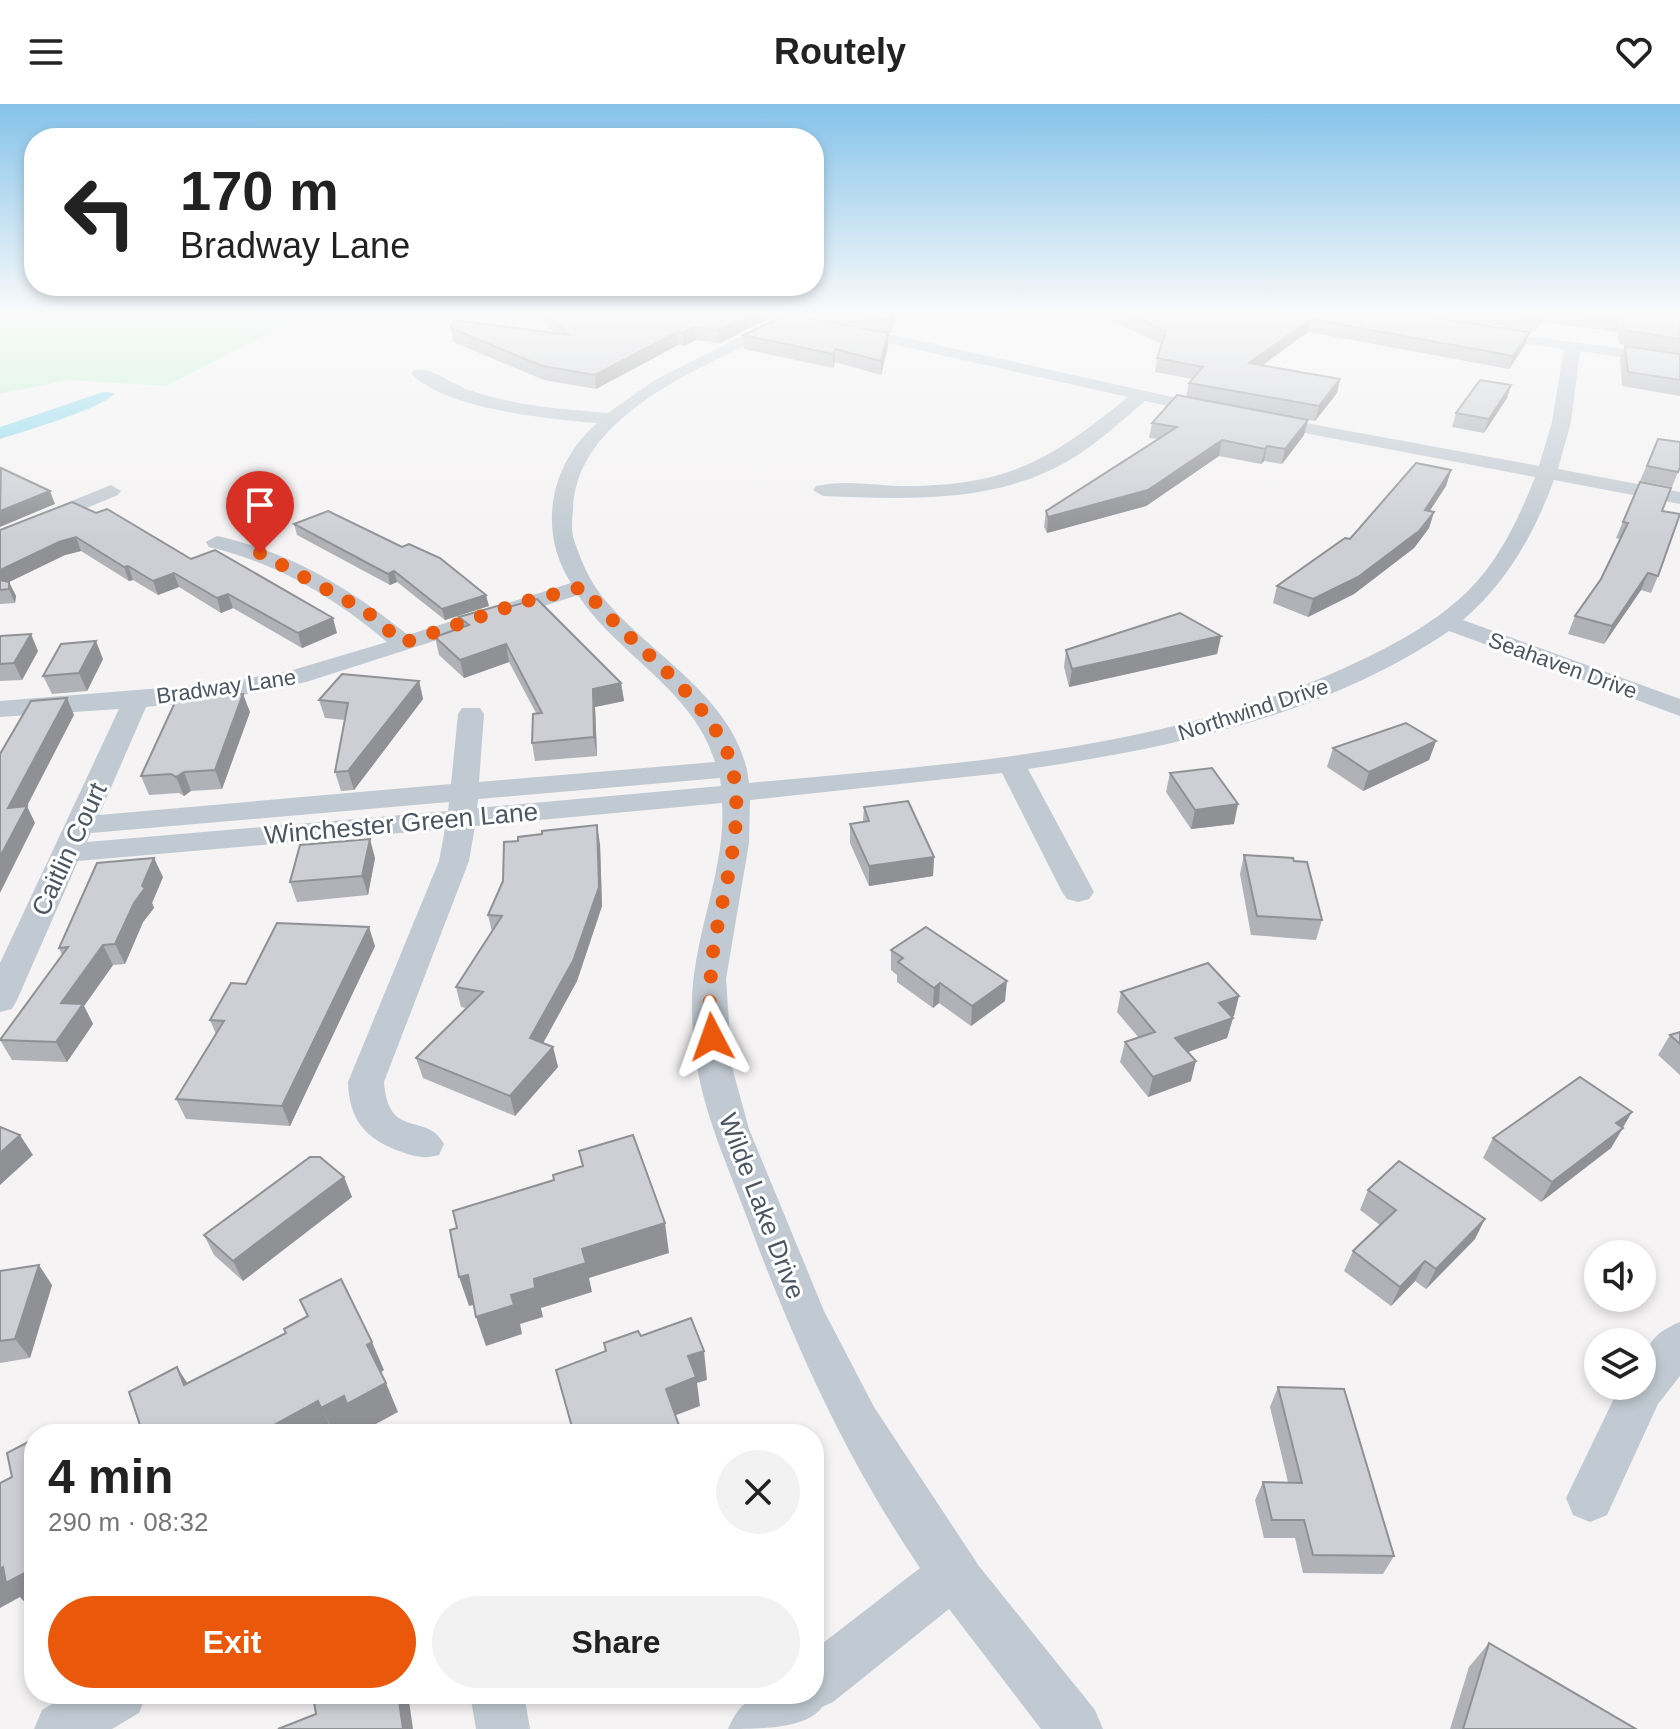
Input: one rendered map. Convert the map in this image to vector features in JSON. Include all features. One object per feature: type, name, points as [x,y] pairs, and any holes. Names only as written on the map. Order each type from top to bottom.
[{"type":"street","points":[[449,388],[483,400],[556,414],[609,419]]},
{"type":"street","name":"Wilde Lake Drive","points":[[656,388],[609,419],[580,452],[561,498],[562,536],[583,587],[598,606],[686,693],[724,744],[733,781],[735,845],[714,950],[708,1008],[720,1096],[805,1317],[862,1427],[955,1572],[1023,1668],[1076,1729]]},
{"type":"street","points":[[1105,388],[1680,498]]},
{"type":"street","name":"Northwind Drive","points":[[733,781],[1011,764],[1178,734],[1269,708],[1343,680],[1405,648],[1445,621],[1483,589],[1526,521],[1561,429],[1564,388]]},
{"type":"street","points":[[823,490],[928,492],[1016,477],[1065,454],[1141,396]]},
{"type":"street","points":[[0,538],[111,491]]},
{"type":"street","points":[[217,542],[260,553],[339,594],[366,611],[403,643]]},
{"type":"street","name":"Bradway Lane","points":[[0,709],[254,686],[303,675],[523,602],[583,587]]},
{"type":"street","name":"Seahaven Drive","points":[[1445,621],[1680,708]]},
{"type":"street","name":"Caitlin Court","points":[[0,1000],[137,698]]},
{"type":"street","points":[[425,1144],[399,1136],[379,1123],[365,1106],[366,1082],[454,861],[464,805],[471,714]]},
{"type":"street","points":[[1011,764],[1078,892]]},
{"type":"street","name":"Winchester Green Lane","points":[[67,853],[464,805],[733,781]]},
{"type":"street","name":"Winchester Green Lane","points":[[80,825],[464,805]]},
{"type":"street","points":[[1590,1498],[1642,1389],[1680,1342]]},
{"type":"street","points":[[824,1675],[955,1572]]},
{"type":"street","points":[[61,1729],[103,1704]]},
{"type":"street","points":[[499,1704],[503,1729]]},
{"type":"street","points":[[755,1729],[787,1704]]},
{"type":"green space","points":[[0,388],[30,388],[0,394]]},
{"type":"water","points":[[103,392],[115,393],[80,412],[0,439],[0,427]]},
{"type":"building","points":[[1216,388],[1333,388],[1319,406]]},
{"type":"building","points":[[1474,388],[1509,388],[1489,419],[1456,413]]},
{"type":"building","points":[[1177,395],[1308,420],[1285,449],[1267,446],[1265,449],[1222,440],[1148,490],[1048,517],[1046,511],[1177,427],[1152,423]]},
{"type":"building","points":[[1658,439],[1680,442],[1678,472],[1647,466]]},
{"type":"building","points":[[1416,463],[1451,470],[1425,510],[1434,512],[1419,531],[1358,577],[1313,599],[1277,586],[1345,538],[1350,539]]},
{"type":"building","points":[[1,468],[50,491],[0,511]]},
{"type":"building","points":[[1640,482],[1671,488],[1662,511],[1680,514],[1658,576],[1648,573],[1612,626],[1575,616],[1601,579],[1628,523],[1623,522]]},
{"type":"building","points":[[72,502],[96,513],[107,509],[191,559],[215,550],[333,618],[298,633],[228,594],[217,598],[174,573],[153,581],[76,537],[0,570],[0,530]]},
{"type":"building","points":[[328,511],[402,547],[409,544],[440,558],[486,595],[442,609],[394,571],[388,574],[294,524]]},
{"type":"building","points":[[0,580],[9,582],[9,589],[0,590]]},
{"type":"building","points":[[537,599],[621,683],[593,689],[594,737],[532,743],[533,714],[542,713],[506,644],[460,660],[435,637],[469,625],[459,617],[504,604],[509,607]]},
{"type":"building","points":[[1180,613],[1221,636],[1072,669],[1066,650]]},
{"type":"building","points":[[31,634],[14,663],[0,664],[0,636]]},
{"type":"building","points":[[96,641],[79,673],[43,676],[61,644]]},
{"type":"building","points":[[342,674],[419,681],[348,771],[335,772],[348,703],[319,700]]},
{"type":"building","points":[[243,694],[215,770],[184,772],[176,777],[171,774],[141,776],[177,698]]},
{"type":"building","points":[[67,698],[8,808],[27,806],[0,857],[0,754],[31,701]]},
{"type":"building","points":[[1406,723],[1436,741],[1369,772],[1333,748]]},
{"type":"building","points":[[1212,768],[1238,804],[1195,810],[1170,773]]},
{"type":"building","points":[[908,801],[934,857],[869,866],[850,824],[869,821],[864,807]]},
{"type":"building","points":[[597,825],[599,887],[573,961],[530,1038],[553,1047],[510,1096],[416,1058],[483,992],[456,987],[502,916],[488,915],[503,881],[504,842],[518,841],[518,837],[542,834],[542,831]]},
{"type":"building","points":[[370,839],[362,876],[290,882],[300,845]]},
{"type":"building","points":[[1244,855],[1293,858],[1294,861],[1307,862],[1322,920],[1257,916]]},
{"type":"building","points":[[154,858],[142,886],[145,888],[134,903],[115,944],[103,945],[61,1003],[83,1004],[56,1042],[0,1040],[68,947],[59,948],[97,863]]},
{"type":"building","points":[[277,923],[369,927],[282,1106],[176,1099],[224,1021],[210,1020],[231,983],[246,984]]},
{"type":"building","points":[[926,927],[1007,981],[972,1006],[940,983],[934,988],[898,962],[903,958],[891,950]]},
{"type":"building","points":[[1208,963],[1239,996],[1219,1003],[1233,1018],[1175,1038],[1196,1061],[1153,1077],[1125,1042],[1155,1032],[1121,992]]},
{"type":"building","points":[[1680,1032],[1680,1044],[1670,1035]]},
{"type":"building","points":[[1580,1077],[1632,1112],[1616,1123],[1623,1128],[1552,1182],[1493,1138]]},
{"type":"building","points":[[0,1127],[20,1135],[0,1153]]},
{"type":"building","points":[[633,1135],[665,1223],[582,1249],[586,1263],[534,1279],[535,1288],[511,1295],[514,1305],[476,1317],[468,1275],[459,1277],[450,1230],[457,1228],[453,1211],[554,1180],[553,1175],[583,1166],[579,1151]]},
{"type":"building","points":[[310,1157],[320,1157],[344,1177],[233,1261],[204,1235]]},
{"type":"building","points":[[1399,1161],[1485,1219],[1436,1269],[1425,1261],[1400,1287],[1353,1251],[1396,1210],[1368,1190]]},
{"type":"building","points":[[39,1265],[15,1339],[0,1341],[0,1271]]},
{"type":"building","points":[[341,1279],[372,1342],[367,1345],[386,1383],[347,1404],[344,1396],[321,1408],[318,1401],[276,1424],[140,1424],[129,1392],[177,1367],[184,1385],[286,1333],[284,1329],[308,1316],[300,1300]]},
{"type":"building","points":[[691,1318],[704,1351],[688,1356],[696,1377],[666,1389],[678,1424],[571,1424],[556,1370],[606,1351],[604,1343],[638,1331],[641,1336]]},
{"type":"building","points":[[1278,1387],[1344,1389],[1394,1556],[1313,1555],[1304,1520],[1272,1520],[1263,1482],[1302,1483]]},
{"type":"building","points":[[24,1444],[24,1573],[6,1583],[3,1567],[0,1569],[0,1483],[12,1477],[7,1453]]},
{"type":"building","points":[[1489,1643],[1636,1729],[1463,1729]]},
{"type":"building","points":[[314,1704],[399,1704],[403,1729],[278,1729],[316,1714]]},
{"type":"route","points":[[260,553],[339,594],[366,611],[403,643],[523,602],[583,587],[598,606],[686,693],[724,744],[736,794],[735,845],[714,950],[708,1008],[712,1037]]}]
